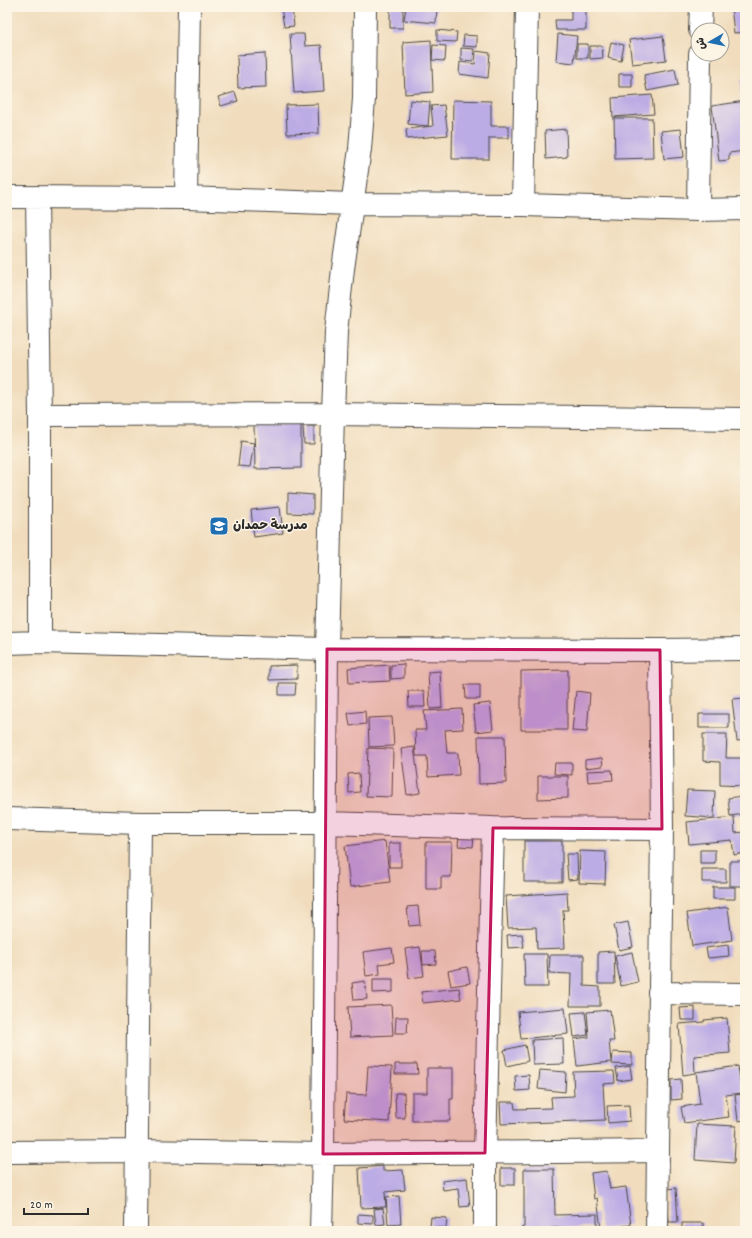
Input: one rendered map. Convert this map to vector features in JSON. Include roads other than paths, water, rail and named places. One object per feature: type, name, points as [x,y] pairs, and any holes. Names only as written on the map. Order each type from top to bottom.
[{"type":"street","points":[[186,198],[190,7]]},
{"type":"street","points":[[321,1231],[323,1154],[327,649],[333,414],[336,332],[343,269],[360,149],[364,99],[365,7]]},
{"type":"street","points":[[523,205],[527,7]]},
{"type":"street","points":[[700,22],[701,7]]},
{"type":"street","points":[[698,210],[700,62]]},
{"type":"street","points":[[7,197],[186,198],[352,204],[523,205],[698,210],[745,209]]},
{"type":"street","points":[[37,197],[40,415],[40,642]]},
{"type":"street","points":[[40,415],[333,414],[745,419]]},
{"type":"street","points":[[7,643],[40,642],[327,649],[745,649]]},
{"type":"street","points":[[657,1231],[662,829],[660,650]]},
{"type":"street","points":[[7,819],[140,822],[326,823],[494,828],[662,829]]},
{"type":"street","points":[[136,1231],[140,822]]},
{"type":"street","points":[[485,1231],[485,1153],[494,828]]},
{"type":"street","points":[[659,993],[745,994]]},
{"type":"street","points":[[7,1152],[137,1151],[323,1154],[658,1151]]},
{"type":"place","name":"مدرسة حمدان","points":[[219,526]]}]
